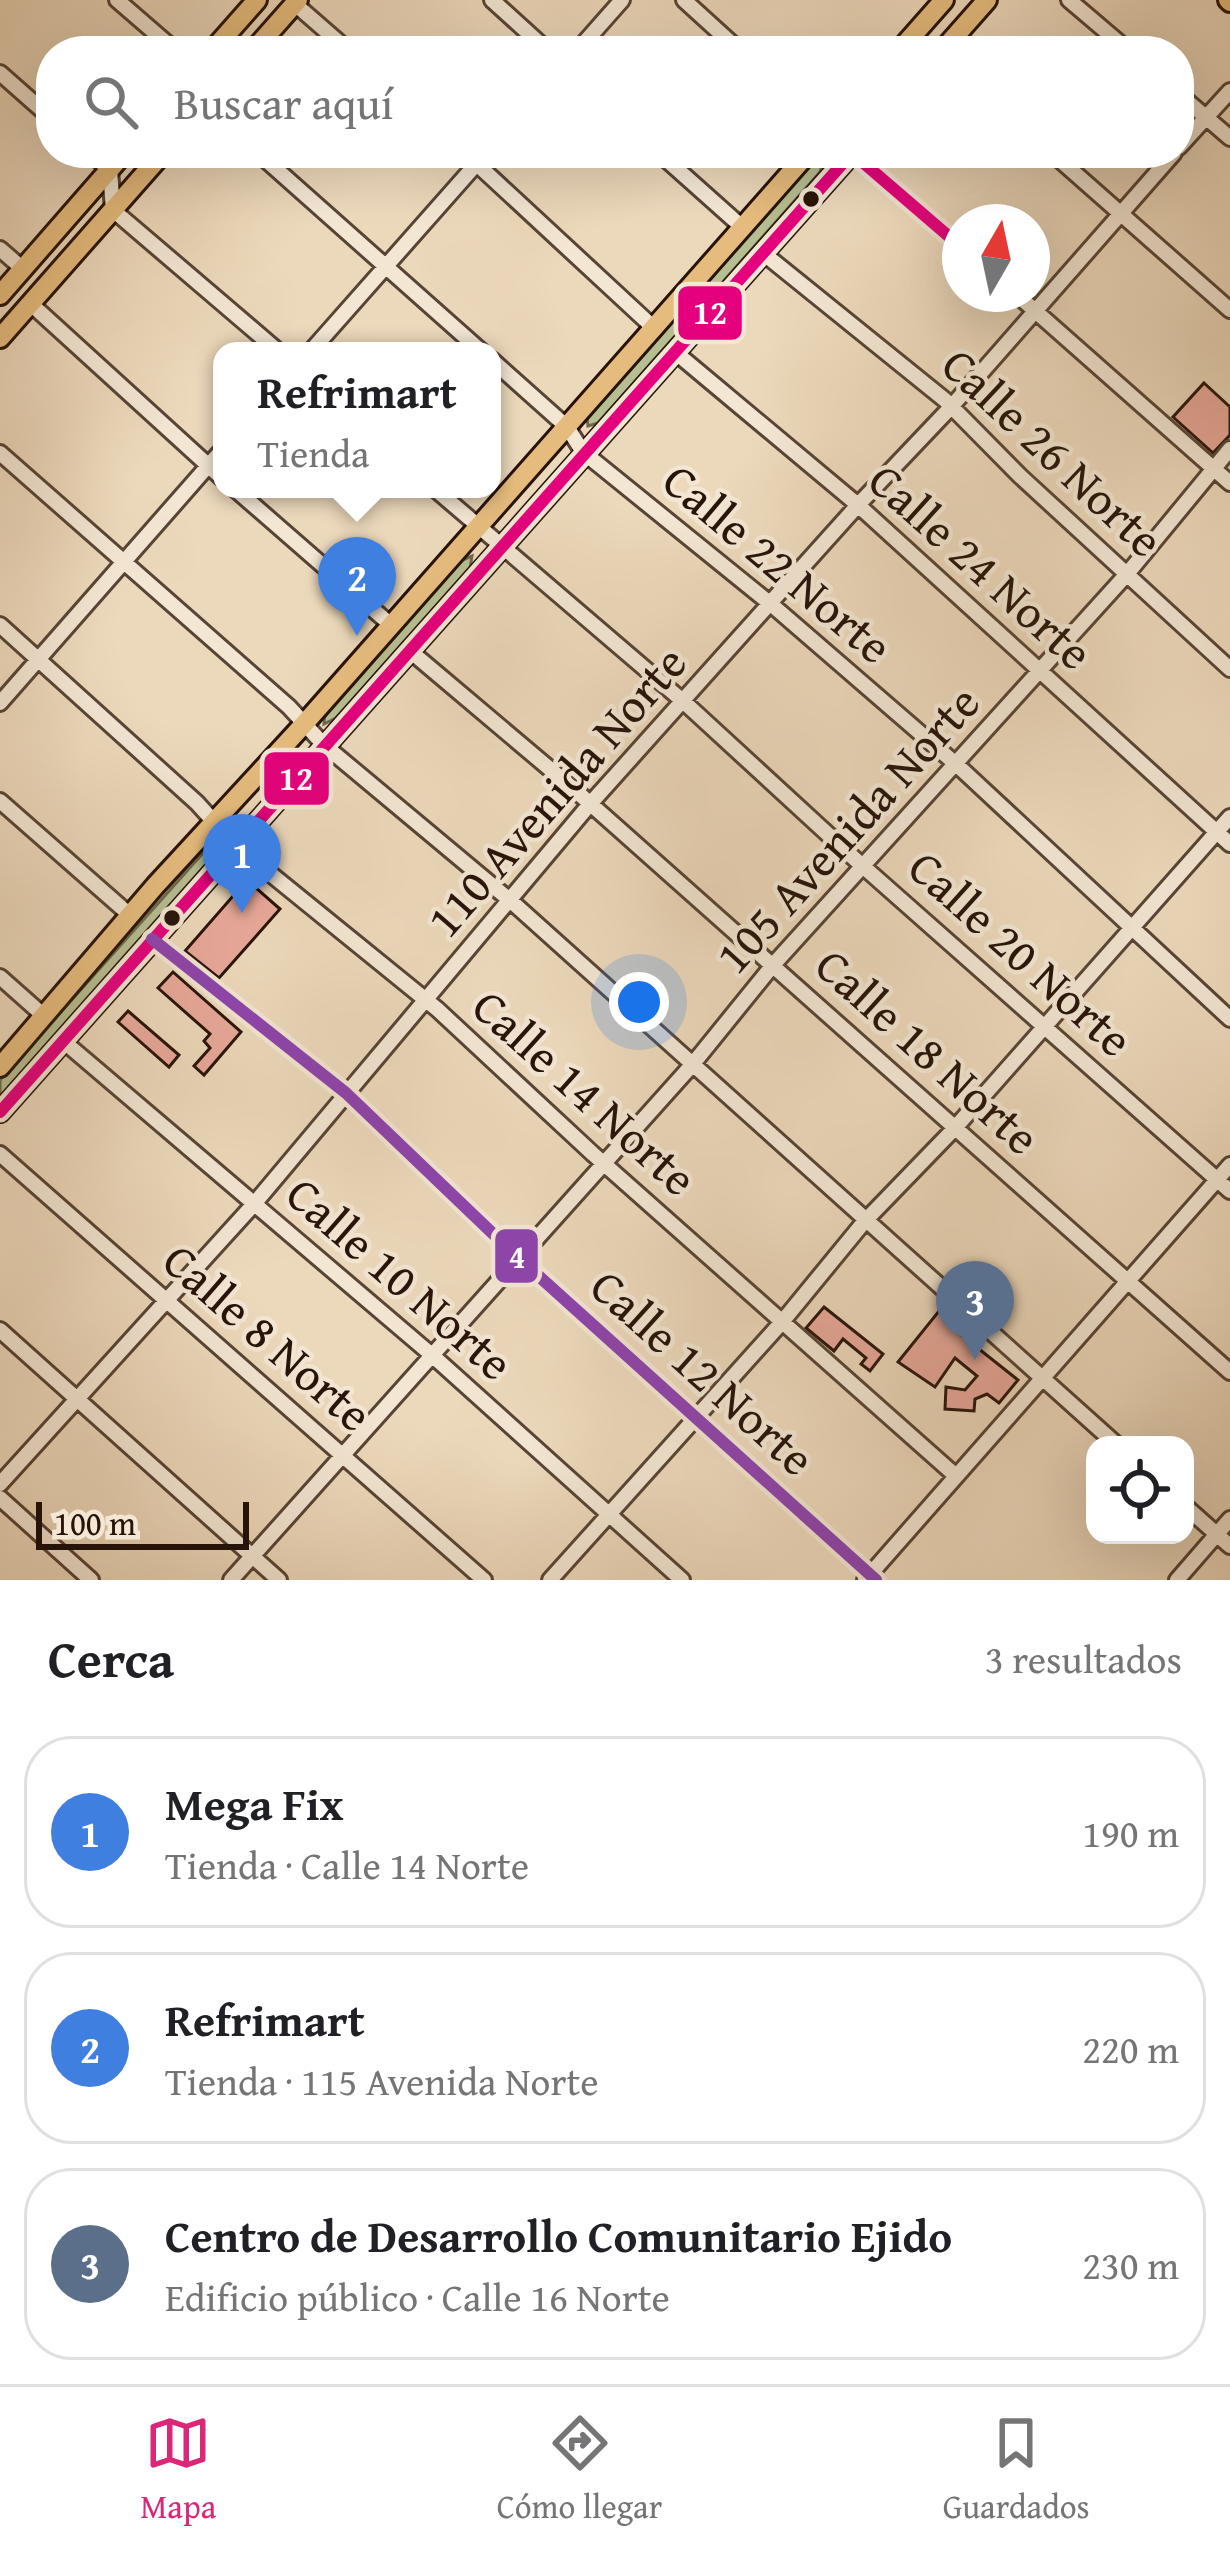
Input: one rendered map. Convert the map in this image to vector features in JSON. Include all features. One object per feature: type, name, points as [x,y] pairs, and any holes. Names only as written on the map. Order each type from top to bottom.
[{"type":"main road","points":[[225,36],[257,0]]},
{"type":"main road","points":[[912,36],[944,0]]},
{"type":"main road","points":[[955,36],[987,0]]},
{"type":"main road","points":[[266,36],[296,2]]},
{"type":"main road","points":[[0,338],[150,168]]},
{"type":"main road","points":[[0,1067],[795,168]]},
{"type":"main road","points":[[0,1112],[839,168]]},
{"type":"main road","points":[[0,295],[110,170]]},
{"type":"street","points":[[118,0],[159,36]]},
{"type":"street","points":[[492,0],[532,36]]},
{"type":"street","points":[[590,36],[622,0]]},
{"type":"street","points":[[684,0],[724,36]]},
{"type":"street","points":[[1070,0],[1112,36]]},
{"type":"street","points":[[296,2],[333,36]]},
{"type":"street","points":[[0,73],[36,105]]},
{"type":"street","name":"110 Avenida Norte","points":[[1194,130],[1230,91]]},
{"type":"street","points":[[1194,107],[1230,138]]},
{"type":"street","points":[[108,168],[113,210],[267,342]]},
{"type":"street","points":[[275,168],[472,342]]},
{"type":"street","points":[[319,342],[466,168]]},
{"type":"street","points":[[487,168],[656,329]]},
{"type":"street","points":[[676,168],[742,227]]},
{"type":"street","points":[[869,168],[942,230]]},
{"type":"street","points":[[1068,168],[1230,310]]},
{"type":"street","name":"110 Avenida Norte","points":[[1050,292],[1159,168]]},
{"type":"street","points":[[0,249],[22,269]]},
{"type":"street","name":"Calle 26 Norte","points":[[763,253],[951,407],[1230,669]]},
{"type":"street","points":[[31,304],[213,470]]},
{"type":"street","name":"110 Avenida Norte","points":[[0,1484],[254,1204],[590,804],[1033,312]]},
{"type":"street","points":[[1037,312],[1230,483]]},
{"type":"street","name":"Calle 24 Norte","points":[[675,352],[858,505],[1224,839]]},
{"type":"street","name":"Calle 22 Norte","points":[[501,368],[568,427],[583,452],[772,605],[957,765],[1230,1019]]},
{"type":"street","name":"105 Avenida Norte","points":[[231,1580],[692,1066],[773,965],[1127,574],[1230,449]]},
{"type":"street","points":[[0,453],[305,723],[324,746],[512,902],[1107,1436]]},
{"type":"street","points":[[0,703],[213,460]]},
{"type":"street","points":[[245,498],[391,625]]},
{"type":"street","name":"Calle 20 Norte","points":[[445,498],[684,702],[1230,1191]]},
{"type":"street","name":"Calle 14 Norte","points":[[0,625],[216,821],[235,845],[425,1000],[956,1476]]},
{"type":"street","name":"Calle 18 Norte","points":[[409,650],[590,804],[1230,1372]]},
{"type":"street","points":[[0,801],[130,916]]},
{"type":"street","points":[[550,1580],[782,1322],[864,1222],[954,1129],[1131,930],[1224,839],[1230,817]]},
{"type":"street","name":"Calle 12 Norte","points":[[152,939],[346,1093],[519,1259],[870,1578]]},
{"type":"street","points":[[0,977],[44,1016]]},
{"type":"street","name":"Calle 10 Norte","points":[[62,1040],[433,1356],[682,1580]]},
{"type":"street","name":"Calle 8 Norte","points":[[0,1154],[484,1580]]},
{"type":"street","points":[[870,1578],[1230,1165]]},
{"type":"street","points":[[0,1330],[279,1580]]},
{"type":"street","points":[[0,1498],[91,1580]]},
{"type":"street","points":[[1194,1514],[1230,1546]]},
{"type":"street","points":[[1177,1580],[1230,1519]]},
{"type":"green space","points":[[808,168],[821,168],[598,423],[588,426],[587,418]]},
{"type":"green space","points":[[472,556],[470,568],[336,718],[324,724],[325,712],[460,561]]},
{"type":"green space","points":[[213,847],[213,860],[0,1097],[0,1080]]},
{"type":"building","points":[[1204,383],[1230,407],[1230,435],[1213,453],[1173,417]]},
{"type":"building","points":[[247,880],[280,909],[219,978],[185,951]]},
{"type":"building","points":[[173,972],[241,1032],[204,1075],[194,1066],[210,1048],[204,1041],[210,1034],[158,988]]},
{"type":"building","points":[[128,1011],[179,1055],[169,1067],[118,1022]]},
{"type":"building","points":[[824,1307],[883,1354],[870,1371],[861,1364],[866,1358],[843,1339],[834,1351],[806,1328]]},
{"type":"building","points":[[939,1311],[958,1326],[955,1330],[1018,1380],[999,1403],[987,1394],[975,1399],[974,1411],[945,1409],[946,1387],[965,1390],[977,1376],[955,1358],[935,1387],[898,1362]]},
{"type":"transit line","name":"12","points":[[0,1112],[839,168]]},
{"type":"transit line","name":"12","points":[[869,168],[942,230]]},
{"type":"transit line","name":"4","points":[[152,939],[346,1093],[512,1252],[876,1580]]},
{"type":"place","name":"Refrimart","points":[[357,636]]},
{"type":"place","name":"Mega Fix","points":[[242,913]]},
{"type":"place","name":"Centro de Desarrollo Comunitario Ejido","points":[[975,1360]]}]
